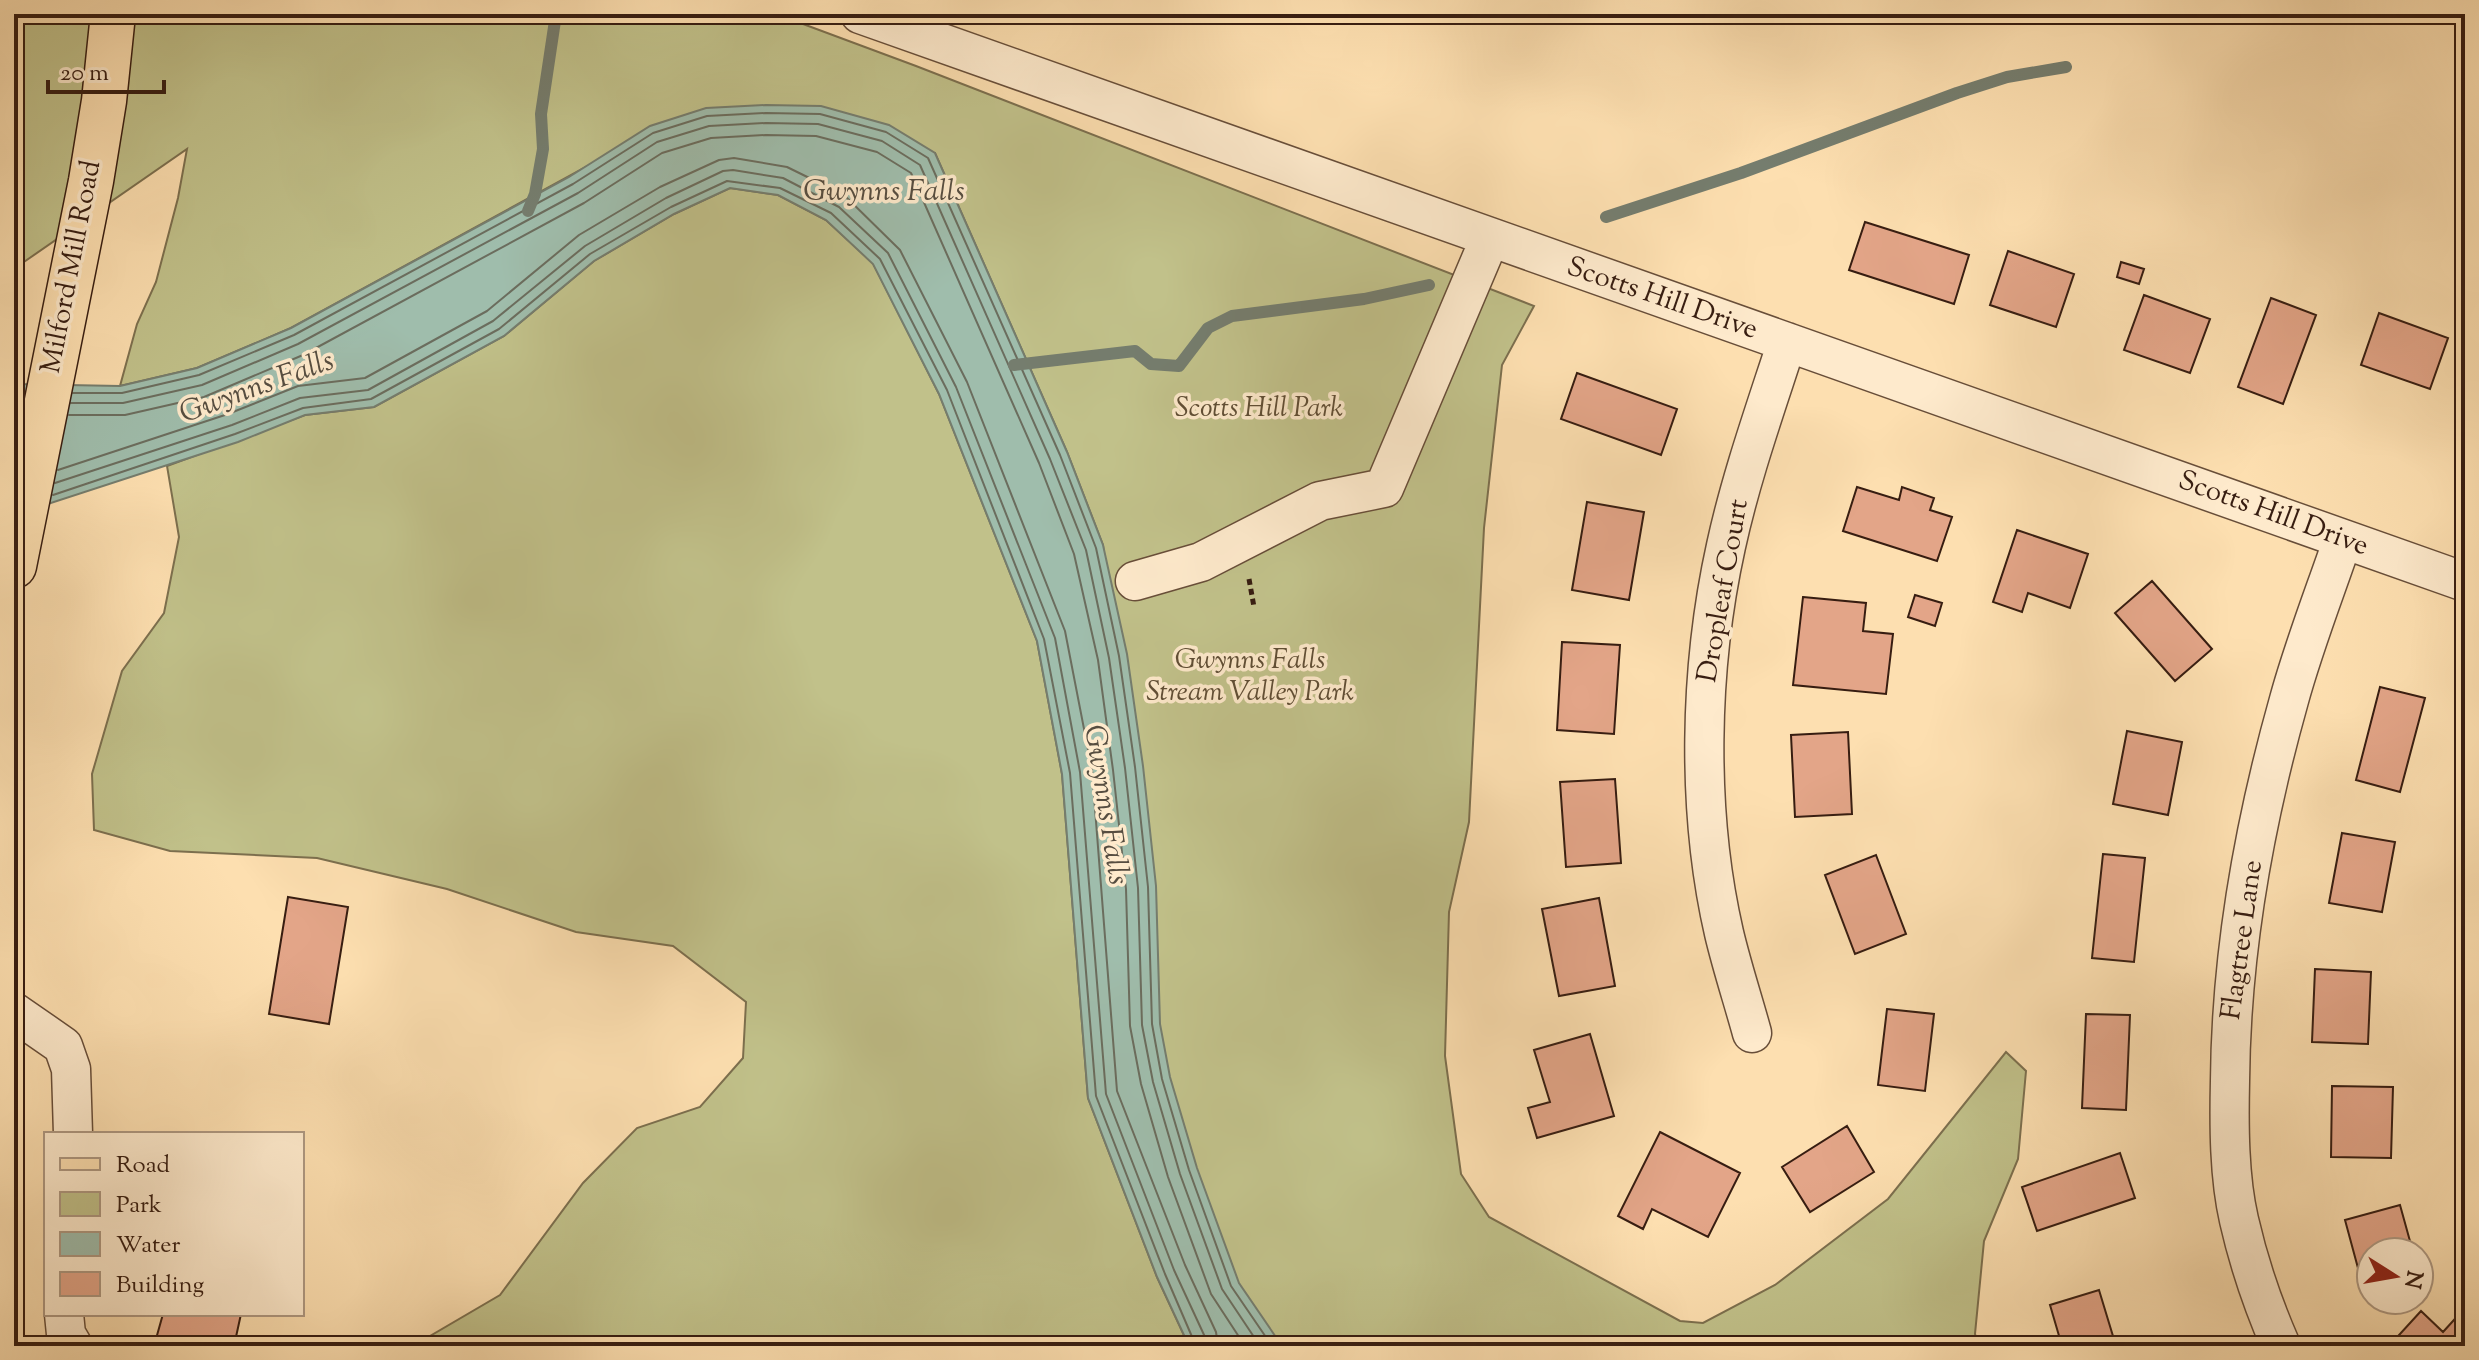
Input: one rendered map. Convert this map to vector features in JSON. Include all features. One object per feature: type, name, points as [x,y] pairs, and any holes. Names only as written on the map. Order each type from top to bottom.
[{"type":"main road","name":"Milford Mill Road","points":[[18,547],[91,181],[104,101],[113,14]]},
{"type":"street","name":"Scotts Hill Drive","points":[[860,14],[2465,582]]},
{"type":"street","points":[[1135,581],[1201,562],[1320,501],[1384,488],[1490,238]]},
{"type":"street","name":"Dropleaf Court","points":[[1752,1033],[1724,932],[1712,859],[1704,756],[1708,650],[1726,547],[1752,448],[1787,342]]},
{"type":"street","name":"Flagtree Lane","points":[[2281,1346],[2262,1301],[2238,1217],[2229,1128],[2230,1026],[2241,919],[2262,808],[2289,698],[2343,539]]},
{"type":"street","points":[[14,1012],[63,1046],[71,1069],[73,1132]]},
{"type":"street","points":[[64,1316],[66,1334],[73,1346]]},
{"type":"green space","points":[[14,14],[766,14],[795,21],[916,66],[1534,306],[1502,365],[1484,528],[1469,822],[1449,912],[1445,1056],[1461,1174],[1489,1217],[1680,1321],[1703,1323],[1775,1285],[1888,1199],[2006,1052],[2026,1071],[2018,1159],[1984,1241],[1975,1334],[1979,1346],[1241,1346],[1183,1226],[1103,545],[1067,452],[935,153],[593,163],[291,328],[197,368],[120,386],[137,324],[156,282],[187,149],[21,264],[14,299]]},
{"type":"green space","points":[[730,188],[778,195],[826,220],[873,263],[939,394],[1037,641],[1062,774],[1088,1098],[1157,1277],[1189,1346],[413,1346],[500,1295],[583,1183],[637,1128],[700,1107],[743,1058],[746,1002],[673,946],[576,932],[447,889],[317,858],[170,851],[94,830],[92,774],[122,671],[164,613],[179,537],[167,466],[305,415],[374,407],[504,336],[594,261],[674,214]]},
{"type":"water","name":"Gwynns Falls","points":[[821,106],[889,125],[935,153],[1067,452],[1103,545],[1127,654],[1156,886],[1160,1024],[1170,1077],[1197,1168],[1239,1283],[1282,1346],[1189,1346],[1157,1277],[1088,1098],[1062,774],[1037,641],[939,394],[873,264],[826,220],[778,195],[730,188],[674,214],[594,261],[504,336],[374,407],[305,415],[238,442],[14,515],[14,384],[120,386],[197,368],[291,328],[569,177],[650,126],[706,108]]},
{"type":"building","points":[[1865,222],[1969,255],[1954,304],[1849,270]]},
{"type":"building","points":[[2008,251],[2074,274],[2056,327],[1990,305]]},
{"type":"building","points":[[2121,262],[2144,269],[2139,284],[2117,277]]},
{"type":"building","points":[[2144,295],[2210,319],[2190,373],[2124,350]]},
{"type":"building","points":[[2271,298],[2316,315],[2283,404],[2238,387]]},
{"type":"building","points":[[2379,313],[2448,338],[2430,389],[2361,365]]},
{"type":"building","points":[[1577,373],[1677,409],[1661,455],[1561,419]]},
{"type":"building","points":[[1857,487],[1899,500],[1902,487],[1934,498],[1930,510],[1952,517],[1937,561],[1843,531]]},
{"type":"building","points":[[1587,502],[1644,512],[1629,600],[1572,590]]},
{"type":"building","points":[[2017,530],[2088,554],[2070,608],[2028,593],[2022,612],[1993,602]]},
{"type":"building","points":[[2152,581],[2212,649],[2175,681],[2115,613]]},
{"type":"building","points":[[1915,595],[1942,603],[1935,626],[1908,617]]},
{"type":"building","points":[[1803,597],[1866,603],[1863,631],[1893,634],[1886,694],[1793,685]]},
{"type":"building","points":[[1562,642],[1620,645],[1614,734],[1557,730]]},
{"type":"building","points":[[2380,687],[2425,698],[2400,792],[2356,780]]},
{"type":"building","points":[[2127,731],[2182,742],[2168,815],[2113,804]]},
{"type":"building","points":[[1848,732],[1852,814],[1795,817],[1791,735]]},
{"type":"building","points":[[1615,779],[1621,863],[1566,867],[1560,782]]},
{"type":"building","points":[[2342,833],[2395,842],[2382,912],[2329,903]]},
{"type":"building","points":[[2103,854],[2145,858],[2134,962],[2092,958]]},
{"type":"building","points":[[1876,855],[1906,934],[1855,954],[1825,875]]},
{"type":"building","points":[[288,897],[348,907],[329,1024],[269,1014]]},
{"type":"building","points":[[1599,898],[1615,986],[1559,996],[1542,909]]},
{"type":"building","points":[[2315,969],[2371,972],[2368,1044],[2312,1042]]},
{"type":"building","points":[[1887,1009],[1934,1014],[1925,1091],[1878,1085]]},
{"type":"building","points":[[2086,1014],[2130,1015],[2126,1110],[2082,1108]]},
{"type":"building","points":[[1590,1034],[1614,1116],[1537,1138],[1528,1108],[1550,1102],[1534,1050]]},
{"type":"building","points":[[2332,1086],[2393,1087],[2391,1158],[2331,1157]]},
{"type":"building","points":[[1847,1126],[1874,1172],[1810,1212],[1782,1167]]},
{"type":"building","points":[[1660,1132],[1740,1173],[1708,1237],[1652,1209],[1643,1229],[1618,1216]]},
{"type":"building","points":[[2120,1153],[2135,1198],[2037,1231],[2022,1187]]},
{"type":"building","points":[[2400,1205],[2409,1236],[2355,1236],[2355,1257],[2345,1220]]},
{"type":"building","points":[[2099,1290],[2116,1346],[2062,1346],[2050,1305]]},
{"type":"building","points":[[2463,1310],[2465,1346],[2389,1346],[2416,1316],[2426,1316],[2443,1332]]},
{"type":"building","points":[[162,1316],[241,1316],[234,1346],[154,1346]]},
{"type":"waterway","points":[[528,211],[535,194],[543,149],[541,114],[556,14]]},
{"type":"waterway","points":[[1606,217],[1741,173],[1957,93],[2007,77],[2066,67]]},
{"type":"waterway","points":[[1014,365],[1135,351],[1151,364],[1179,366],[1208,328],[1232,316],[1364,299],[1429,285]]},
{"type":"park label","name":"Scotts Hill Park","points":[[1259,409]]},
{"type":"park label","name":"Gwynns Falls Stream Valley Park","points":[[1250,677]]}]
